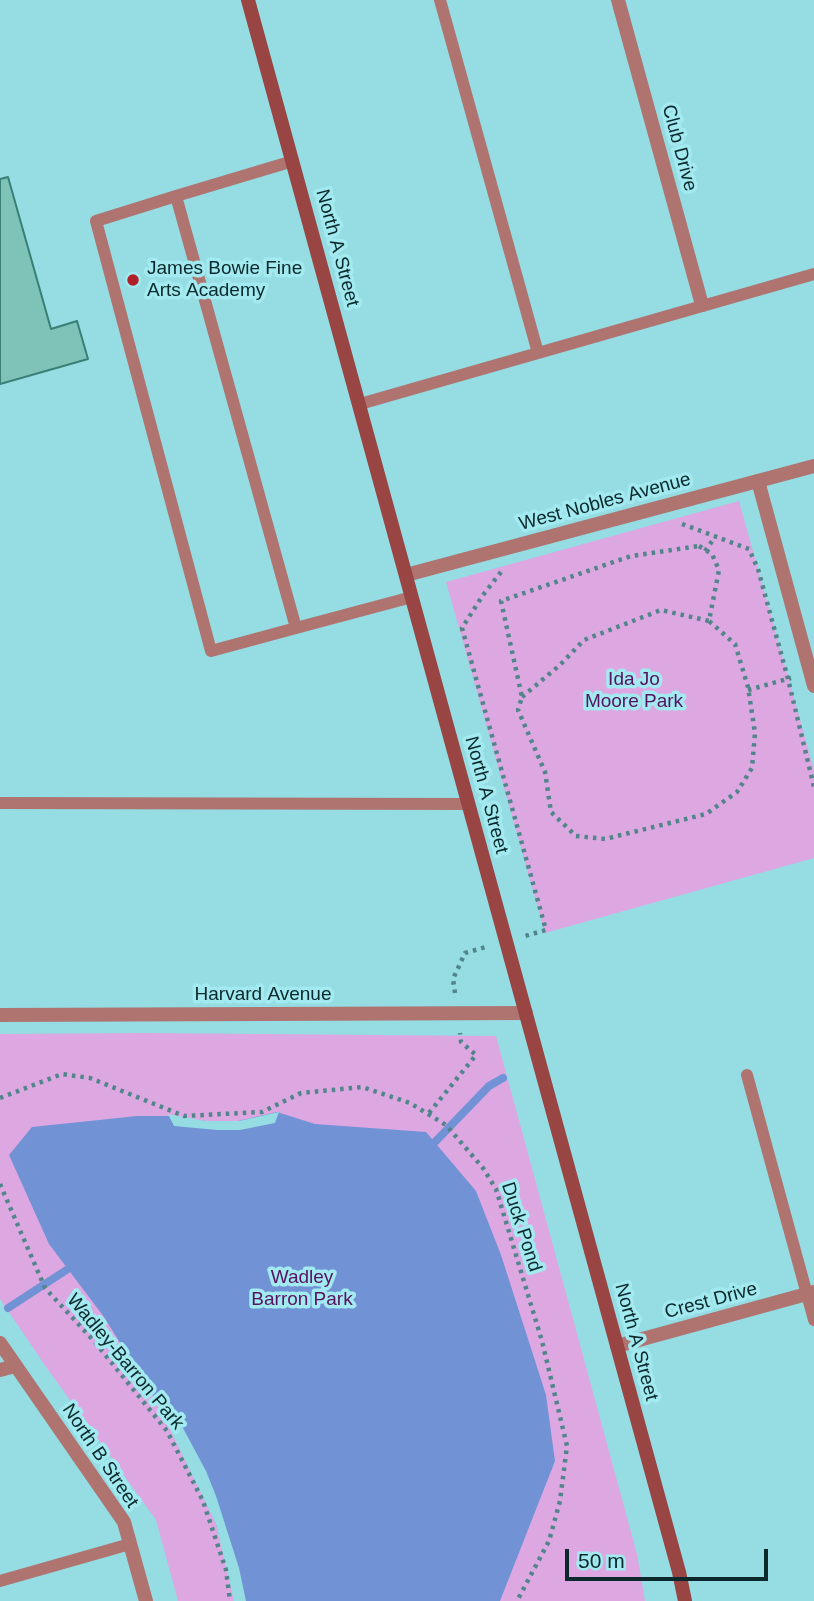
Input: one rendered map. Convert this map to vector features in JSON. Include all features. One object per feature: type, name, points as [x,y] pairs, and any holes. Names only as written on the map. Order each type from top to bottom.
[{"type":"main road","name":"North A Street","points":[[248,0],[685,1601]]},
{"type":"street","name":"Club Drive","points":[[618,0],[702,306]]},
{"type":"street","name":"West Nobles Avenue","points":[[406,575],[814,466]]},
{"type":"street","points":[[758,481],[812,679]]},
{"type":"street","name":"Harvard Avenue","points":[[0,1014],[526,1013]]},
{"type":"street","name":"Crest Drive","points":[[617,1346],[811,1293]]},
{"type":"street","name":"North B Street","points":[[0,1343],[124,1522],[146,1601]]},
{"type":"street","points":[[0,1370],[15,1366]]},
{"type":"lane","points":[[440,0],[538,352]]},
{"type":"lane","points":[[293,161],[96,220],[211,651],[412,597]]},
{"type":"lane","points":[[176,196],[296,628]]},
{"type":"lane","points":[[360,404],[814,274]]},
{"type":"lane","points":[[0,803],[469,804]]},
{"type":"lane","points":[[747,1075],[811,1293],[814,1320]]},
{"type":"lane","points":[[0,1581],[130,1544]]},
{"type":"path","points":[[679,523],[749,549],[758,569],[814,787]]},
{"type":"path","points":[[705,551],[716,537]]},
{"type":"path","points":[[522,696],[501,601],[631,556],[699,546],[712,554],[719,570],[709,621]]},
{"type":"path","points":[[429,1113],[476,1055],[461,1042],[453,979],[465,953],[546,930],[463,628],[500,572],[509,569]]},
{"type":"path","points":[[661,610],[709,621],[735,644],[748,690],[755,733],[752,768],[737,792],[706,814],[605,839],[576,836],[551,812],[545,772],[517,710],[522,696],[584,640],[661,610]]},
{"type":"path","points":[[748,690],[788,679],[812,679]]},
{"type":"path","name":"Duck Pond","points":[[0,1098],[62,1074],[90,1078],[184,1116],[262,1112],[301,1093],[362,1087],[410,1103],[429,1113],[455,1135],[483,1168],[496,1189],[542,1341],[567,1446],[560,1501],[550,1541],[517,1601]]},
{"type":"path","name":"Wadley-Barron Park","points":[[0,1184],[45,1288],[94,1341],[167,1431],[203,1501],[226,1570],[230,1601]]},
{"type":"green space","name":"Ida Jo Moore Park","points":[[739,501],[814,770],[814,858],[545,933],[446,582]]},
{"type":"green space","name":"Wadley Barron Park","points":[[0,1034],[496,1036],[637,1554],[645,1601],[178,1601],[156,1520],[0,1299]]},
{"type":"water","name":"Wadley Barron Park","points":[[277,1112],[315,1124],[426,1132],[476,1191],[501,1255],[546,1395],[555,1461],[500,1601],[236,1601],[216,1524],[169,1422],[104,1317],[49,1244],[9,1155],[32,1127],[137,1116],[238,1121]]},
{"type":"pier","points":[[279,1112],[275,1123],[240,1130],[174,1126],[168,1114],[206,1121],[239,1121]]},
{"type":"pier","points":[[176,1415],[206,1471],[216,1496],[239,1568],[246,1601],[234,1601],[216,1524],[164,1417]]},
{"type":"building","points":[[8,177],[51,329],[77,321],[88,359],[0,384],[0,179]]},
{"type":"waterway","points":[[435,1142],[489,1086],[503,1078]]},
{"type":"waterway","points":[[8,1308],[68,1269]]},
{"type":"place","name":"James Bowie Fine Arts Academy","points":[[133,280]]}]
